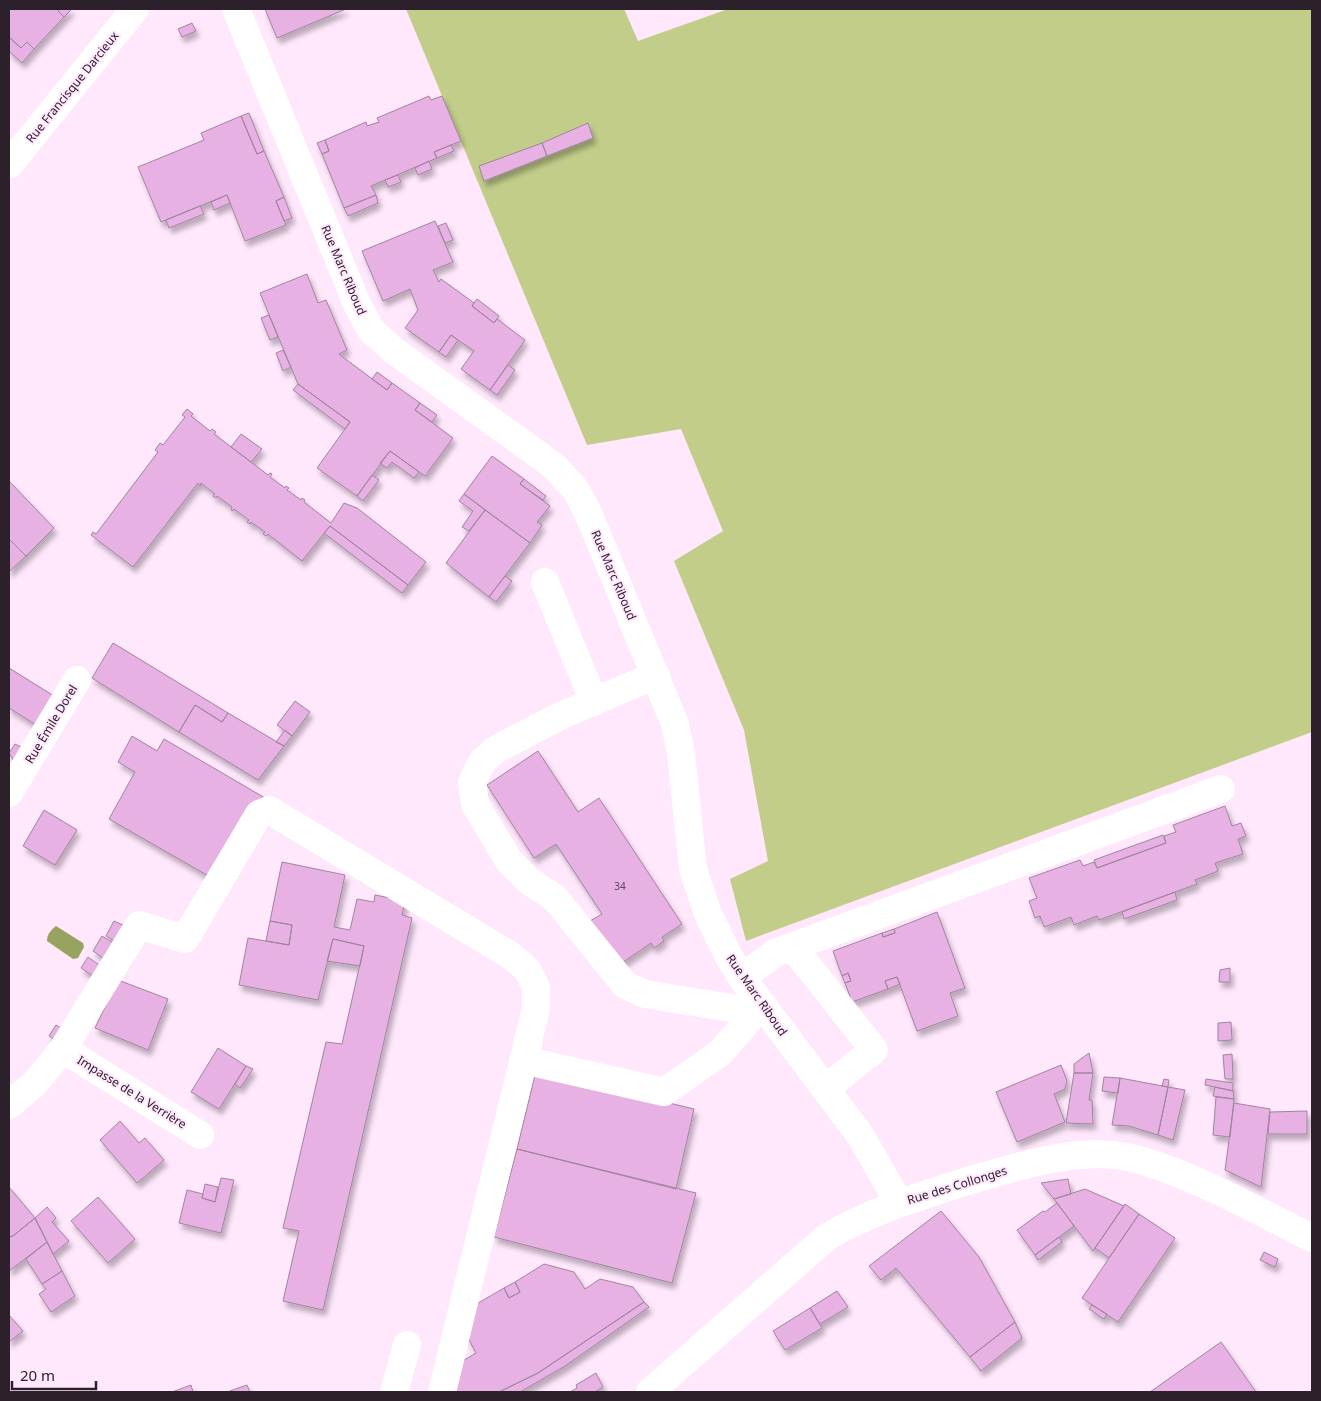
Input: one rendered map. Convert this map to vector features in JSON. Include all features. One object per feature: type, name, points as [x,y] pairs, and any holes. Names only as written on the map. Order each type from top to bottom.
[{"type":"street","name":"Rue Francisque Darcieux","points":[[9,165],[135,9]]},
{"type":"street","name":"Rue Marc Riboud","points":[[236,9],[357,304],[371,330],[393,350],[554,466],[576,490],[604,548],[675,724],[680,741],[693,869],[708,914],[728,955],[760,1009],[826,1088],[860,1135],[899,1203]]},
{"type":"street","points":[[545,582],[594,702]]},
{"type":"street","points":[[656,675],[560,716],[495,750],[482,762],[472,782],[475,804],[509,862],[528,881],[555,898],[625,985],[645,994],[760,1009]]},
{"type":"street","name":"Rue Émile Dorel","points":[[11,782],[77,680]]},
{"type":"street","points":[[742,978],[775,953],[1221,788]]},
{"type":"street","name":"Impasse de la Verrière","points":[[9,1105],[35,1083],[63,1049],[139,925],[185,940],[259,814],[268,810],[473,932],[510,955],[527,969],[536,988],[536,1009],[523,1060]]},
{"type":"street","points":[[793,947],[874,1050],[826,1088]]},
{"type":"street","points":[[442,1392],[523,1060],[664,1092],[720,1053],[760,1009]]},
{"type":"street","name":"Impasse de la Verrière","points":[[63,1049],[200,1135]]},
{"type":"street","name":"Rue des Collonges","points":[[650,1392],[827,1236],[850,1223],[899,1203],[994,1173],[1058,1158],[1100,1154],[1142,1160],[1200,1183],[1312,1238]]},
{"type":"street","points":[[394,1392],[407,1345]]},
{"type":"shaded area","points":[[406,9],[624,9],[638,41],[728,9],[1312,9],[1312,732],[746,941],[730,879],[768,861],[744,730],[674,561],[723,531],[681,429],[587,445]]},
{"type":"shaded area","points":[[56,926],[83,943],[84,947],[78,958],[73,959],[47,941],[50,932]]},
{"type":"building","points":[[9,9],[60,9],[58,11],[64,17],[34,49],[27,42],[21,48],[9,37]]},
{"type":"building","points":[[60,9],[72,9],[64,17],[58,11]]},
{"type":"building","points":[[265,9],[346,9],[277,38]]},
{"type":"building","points":[[192,23],[196,31],[182,37],[178,29]]},
{"type":"building","points":[[9,37],[21,48],[27,42],[34,49],[22,63],[9,51]]},
{"type":"building","points":[[429,96],[431,100],[442,96],[461,141],[434,152],[437,158],[371,186],[376,195],[344,208],[322,154],[329,151],[325,140],[366,122],[367,126],[379,122],[377,118]]},
{"type":"building","points":[[249,113],[264,151],[257,154],[241,116]]},
{"type":"building","points":[[241,116],[257,154],[264,151],[284,197],[276,201],[286,225],[245,241],[227,195],[161,222],[138,167],[204,140],[201,133]]},
{"type":"building","points":[[588,123],[593,138],[547,156],[542,143]]},
{"type":"building","points":[[325,140],[329,151],[322,154],[317,143]]},
{"type":"building","points":[[542,143],[547,156],[484,181],[479,166]]},
{"type":"building","points":[[451,145],[454,151],[437,158],[434,152]]},
{"type":"building","points":[[429,161],[432,169],[418,175],[415,168]]},
{"type":"building","points":[[398,175],[401,182],[388,187],[385,180]]},
{"type":"building","points":[[227,195],[230,203],[214,210],[211,202]]},
{"type":"building","points":[[376,195],[378,203],[348,216],[344,208]]},
{"type":"building","points":[[284,197],[292,218],[284,221],[276,201]]},
{"type":"building","points":[[200,206],[204,214],[169,228],[166,220]]},
{"type":"building","points":[[435,221],[453,262],[433,270],[439,282],[441,279],[474,303],[472,306],[494,323],[497,319],[525,340],[490,390],[461,369],[474,351],[451,335],[439,352],[405,328],[418,310],[410,289],[383,301],[362,251]]},
{"type":"building","points":[[446,223],[453,240],[445,243],[438,226]]},
{"type":"building","points":[[307,274],[318,303],[326,300],[347,350],[339,354],[387,390],[392,383],[420,403],[415,410],[453,438],[425,476],[390,451],[357,496],[317,468],[350,422],[298,384],[260,293]]},
{"type":"building","points":[[477,299],[499,316],[494,323],[472,306]]},
{"type":"building","points":[[269,315],[278,337],[270,340],[261,318]]},
{"type":"building","points":[[451,335],[458,340],[446,357],[439,352]]},
{"type":"building","points":[[283,350],[291,367],[283,371],[276,353]]},
{"type":"building","points":[[508,365],[515,370],[497,395],[490,390]]},
{"type":"building","points":[[377,372],[392,383],[387,390],[372,379]]},
{"type":"building","points":[[298,384],[350,422],[345,429],[293,390]]},
{"type":"building","points":[[420,403],[437,415],[432,422],[415,410]]},
{"type":"building","points":[[187,409],[193,414],[191,416],[210,431],[212,429],[216,432],[214,434],[268,475],[272,474],[270,477],[285,488],[286,486],[289,488],[287,490],[301,500],[302,498],[305,500],[304,502],[331,523],[344,503],[357,508],[426,562],[408,585],[330,526],[302,561],[268,534],[266,536],[263,534],[265,532],[251,522],[250,524],[247,522],[249,520],[234,509],[232,511],[232,507],[217,496],[216,498],[213,496],[215,494],[201,483],[200,486],[198,483],[133,567],[91,535],[93,532],[96,534],[158,452],[155,450],[160,443],[163,445],[185,417],[182,415]]},
{"type":"building","points":[[241,434],[262,449],[251,462],[231,447]]},
{"type":"building","points":[[390,451],[419,472],[414,478],[392,462],[387,468],[380,463]]},
{"type":"building","points":[[492,456],[524,479],[520,484],[550,506],[537,522],[542,525],[530,543],[464,494]]},
{"type":"building","points":[[372,475],[379,480],[363,501],[357,496]]},
{"type":"building","points":[[524,479],[546,496],[543,500],[520,484]]},
{"type":"building","points":[[9,481],[54,528],[26,556],[9,539]]},
{"type":"building","points":[[464,494],[485,510],[469,531],[462,527],[473,511],[459,501]]},
{"type":"building","points":[[485,510],[530,543],[489,597],[446,563]]},
{"type":"building","points":[[330,526],[408,585],[402,593],[324,533]]},
{"type":"building","points":[[9,539],[26,556],[9,572]]},
{"type":"building","points":[[505,576],[512,581],[496,602],[489,597]]},
{"type":"building","points":[[113,643],[228,713],[222,722],[195,705],[179,732],[92,678]]},
{"type":"building","points":[[9,668],[54,696],[38,726],[9,708]]},
{"type":"building","points":[[295,701],[310,712],[292,736],[277,725]]},
{"type":"building","points":[[195,705],[222,722],[228,713],[284,746],[258,780],[179,732]]},
{"type":"building","points":[[285,730],[292,736],[284,746],[276,742]]},
{"type":"building","points":[[132,736],[157,751],[164,739],[265,798],[212,878],[109,819],[135,772],[118,762]]},
{"type":"building","points":[[15,744],[25,749],[13,760],[9,753]]},
{"type":"building","points":[[538,751],[578,812],[599,798],[682,924],[662,937],[664,941],[654,948],[651,943],[619,965],[590,921],[602,914],[556,844],[534,858],[487,785]]},
{"type":"building","points":[[1225,806],[1232,826],[1241,823],[1246,836],[1238,839],[1243,854],[1215,863],[1218,871],[1195,880],[1197,884],[1099,920],[1097,916],[1074,925],[1071,917],[1044,927],[1040,916],[1035,918],[1029,901],[1037,898],[1029,878],[1080,860],[1083,866],[1094,862],[1097,868],[1166,843],[1164,836],[1176,832],[1173,825]]},
{"type":"building","points":[[44,810],[77,830],[55,865],[23,846]]},
{"type":"building","points":[[1163,835],[1166,843],[1097,868],[1094,860]]},
{"type":"building","points":[[282,862],[345,875],[334,927],[350,930],[357,899],[374,902],[375,895],[405,901],[402,915],[412,918],[323,1310],[283,1301],[299,1231],[283,1228],[326,1042],[342,1044],[364,946],[333,939],[318,1000],[239,985],[248,938],[289,945],[292,925],[270,921]]},
{"type":"building","points":[[1175,892],[1177,900],[1124,919],[1122,912]]},
{"type":"building","points":[[937,912],[965,988],[950,993],[958,1016],[917,1031],[897,977],[885,981],[888,989],[852,1002],[845,983],[851,981],[848,973],[842,976],[833,951],[882,933],[883,937],[895,933],[894,929]]},
{"type":"building","points":[[114,921],[125,926],[116,942],[106,936]]},
{"type":"building","points":[[270,921],[292,925],[289,945],[266,941]]},
{"type":"building","points":[[894,929],[895,933],[883,937],[882,933]]},
{"type":"building","points":[[102,936],[115,944],[106,960],[93,951]]},
{"type":"building","points":[[333,939],[364,946],[360,966],[327,961]]},
{"type":"building","points":[[88,957],[102,967],[96,978],[81,968]]},
{"type":"building","points":[[1230,968],[1230,982],[1219,982],[1220,970]]},
{"type":"building","points":[[848,973],[851,981],[845,983],[842,976]]},
{"type":"building","points":[[897,977],[900,984],[888,989],[885,981]]},
{"type":"building","points":[[118,980],[168,999],[148,1050],[95,1028]]},
{"type":"building","points":[[1231,1022],[1232,1040],[1218,1041],[1218,1023]]},
{"type":"building","points":[[56,1025],[64,1030],[57,1042],[49,1036]]},
{"type":"building","points":[[218,1048],[246,1066],[219,1109],[191,1092]]},
{"type":"building","points":[[1089,1053],[1093,1073],[1074,1073],[1074,1064]]},
{"type":"building","points":[[1232,1054],[1233,1079],[1225,1079],[1223,1055]]},
{"type":"building","points":[[1061,1065],[1067,1081],[1065,1089],[1054,1094],[1065,1122],[1017,1142],[996,1092]]},
{"type":"building","points":[[246,1066],[253,1069],[240,1088],[235,1084]]},
{"type":"building","points":[[536,1071],[694,1109],[676,1189],[517,1149]]},
{"type":"building","points":[[1074,1073],[1093,1073],[1089,1100],[1092,1100],[1093,1124],[1066,1123]]},
{"type":"building","points":[[1104,1077],[1120,1078],[1118,1093],[1102,1091]]},
{"type":"building","points":[[1120,1078],[1168,1087],[1158,1135],[1129,1126],[1112,1125]]},
{"type":"building","points":[[1164,1079],[1169,1080],[1168,1087],[1162,1086]]},
{"type":"building","points":[[1206,1079],[1233,1083],[1233,1091],[1205,1085]]},
{"type":"building","points":[[1168,1087],[1185,1090],[1173,1140],[1158,1135]]},
{"type":"building","points":[[1215,1087],[1233,1091],[1234,1099],[1213,1096]]},
{"type":"building","points":[[1216,1097],[1234,1099],[1230,1137],[1213,1135]]},
{"type":"building","points":[[1234,1103],[1270,1109],[1261,1187],[1225,1170]]},
{"type":"building","points":[[1307,1111],[1307,1134],[1268,1134],[1270,1112]]},
{"type":"building","points":[[120,1121],[139,1143],[145,1138],[164,1160],[137,1183],[100,1140]]},
{"type":"building","points":[[517,1149],[696,1193],[672,1283],[494,1237]]},
{"type":"building","points":[[221,1178],[234,1180],[221,1233],[179,1223],[187,1190],[203,1194],[202,1198],[215,1202]]},
{"type":"building","points":[[1068,1179],[1071,1194],[1054,1199],[1041,1183]]},
{"type":"building","points":[[205,1184],[218,1187],[215,1202],[202,1198]]},
{"type":"building","points":[[9,1187],[35,1218],[13,1236],[9,1237]]},
{"type":"building","points":[[1085,1189],[1124,1206],[1093,1251],[1054,1199]]},
{"type":"building","points":[[98,1197],[135,1239],[108,1263],[71,1221]]},
{"type":"building","points":[[1057,1203],[1074,1226],[1035,1255],[1017,1230]]},
{"type":"building","points":[[1125,1204],[1139,1214],[1109,1258],[1095,1248]]},
{"type":"building","points":[[47,1207],[56,1218],[52,1222],[69,1241],[53,1254],[35,1218]]},
{"type":"building","points":[[941,1211],[979,1257],[1015,1322],[970,1357],[896,1268],[881,1280],[869,1266]]},
{"type":"building","points":[[1139,1214],[1175,1238],[1118,1322],[1082,1298]]},
{"type":"building","points":[[35,1218],[47,1242],[9,1271],[9,1237],[13,1236]]},
{"type":"building","points":[[1059,1237],[1062,1242],[1038,1260],[1035,1255]]},
{"type":"building","points":[[47,1242],[62,1271],[42,1284],[26,1259]]},
{"type":"building","points":[[1264,1252],[1278,1259],[1275,1267],[1260,1260]]},
{"type":"building","points":[[544,1264],[574,1272],[585,1289],[600,1279],[633,1287],[644,1302],[538,1373],[499,1392],[453,1392],[461,1362],[476,1353],[467,1336],[475,1305],[504,1288],[509,1298],[520,1292],[515,1282]]},
{"type":"building","points":[[62,1271],[75,1296],[51,1312],[39,1294],[46,1289],[42,1284]]},
{"type":"building","points":[[515,1282],[520,1292],[509,1298],[504,1288]]},
{"type":"building","points":[[837,1291],[848,1307],[820,1324],[810,1308]]},
{"type":"building","points":[[644,1302],[649,1307],[565,1366],[520,1392],[499,1392],[538,1373]]},
{"type":"building","points":[[1092,1305],[1107,1314],[1104,1319],[1089,1309]]},
{"type":"building","points":[[810,1308],[822,1328],[785,1350],[773,1331]]},
{"type":"building","points":[[9,1315],[23,1331],[9,1342]]},
{"type":"building","points":[[1015,1322],[1022,1338],[981,1371],[970,1357]]},
{"type":"building","points":[[1221,1342],[1256,1392],[1150,1392]]},
{"type":"building","points":[[596,1373],[603,1387],[595,1392],[570,1392],[577,1388],[576,1385]]},
{"type":"building","points":[[191,1385],[193,1392],[172,1392]]},
{"type":"building","points":[[247,1385],[250,1392],[227,1392]]}]
